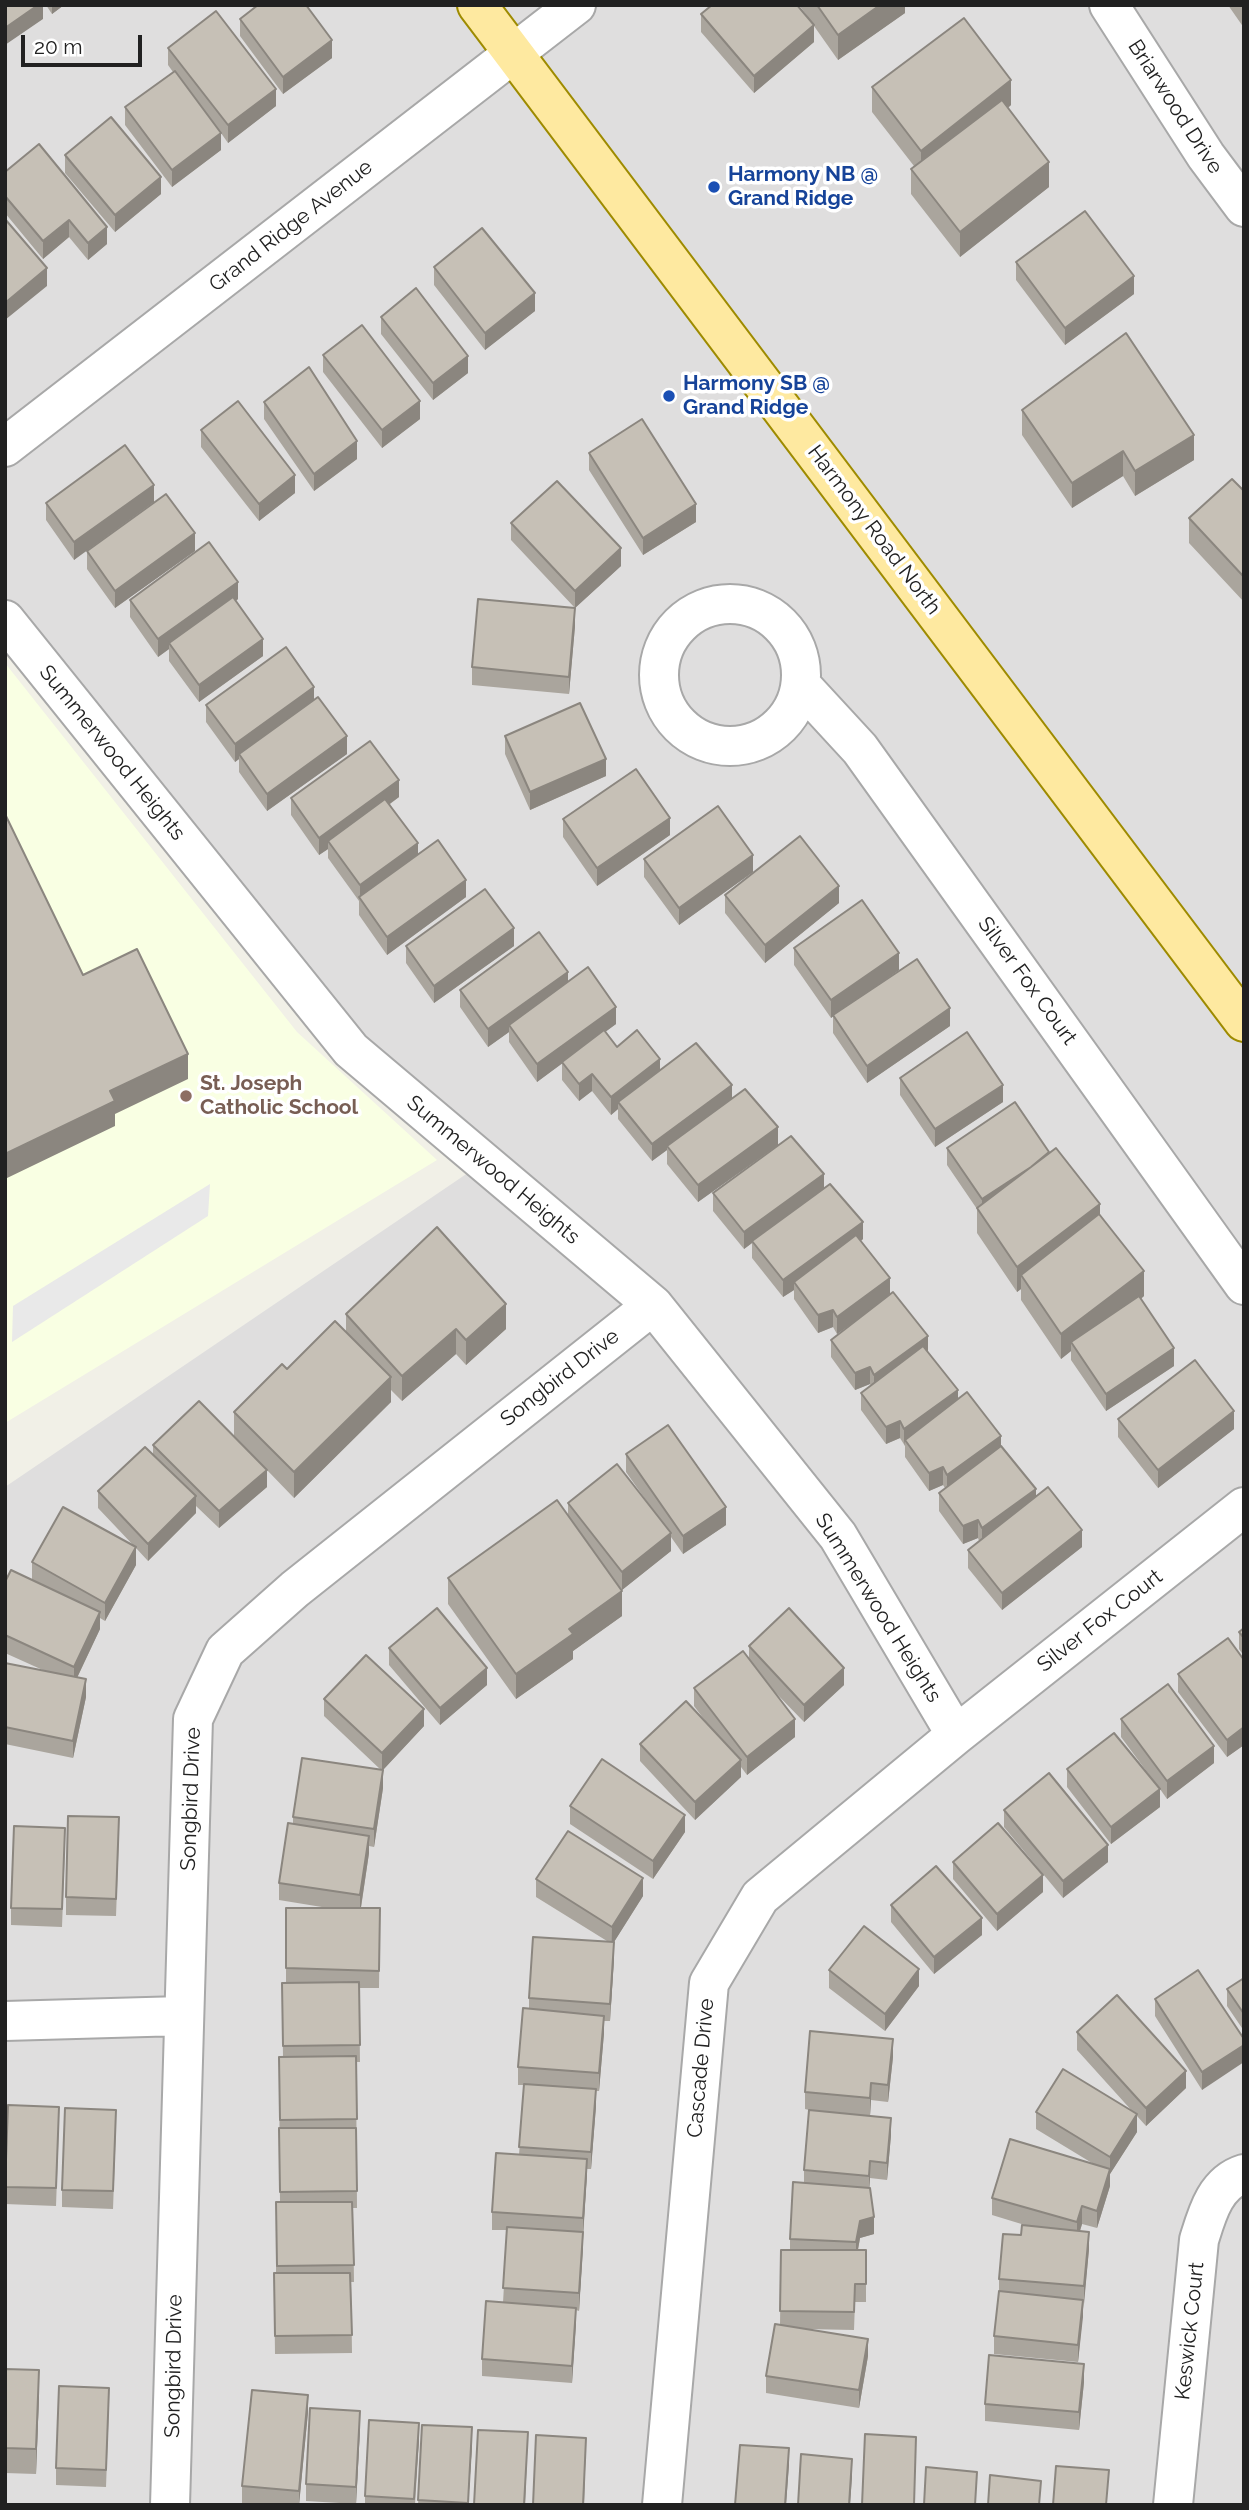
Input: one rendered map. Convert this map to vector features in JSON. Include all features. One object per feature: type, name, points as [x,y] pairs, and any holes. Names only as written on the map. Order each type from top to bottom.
[{"type":"main road","name":"Harmony Road North","points":[[477,5],[1244,1022]]},
{"type":"street","name":"Grand Ridge Avenue","points":[[5,447],[576,5]]},
{"type":"street","name":"Briarwood Drive","points":[[1109,5],[1206,156],[1244,207]]},
{"type":"street","name":"Summerwood Heights","points":[[5,620],[351,1050],[653,1305],[838,1536],[956,1735]]},
{"type":"street","name":"Silver Fox Court","points":[[801,685],[860,749],[1244,1285]]},
{"type":"street","name":"Songbird Drive","points":[[170,2505],[182,2016],[193,1719],[225,1651],[295,1589],[653,1305]]},
{"type":"street","name":"Silver Fox Court","points":[[956,1735],[1244,1507]]},
{"type":"street","name":"Cascade Drive","points":[[662,2505],[709,1983],[760,1897],[956,1735]]},
{"type":"street","points":[[5,2021],[182,2016]]},
{"type":"street","name":"Keswick Court","points":[[1173,2505],[1199,2240],[1209,2205],[1232,2178],[1244,2174]]},
{"type":"shaded area","points":[[5,5],[1244,5],[1244,2505],[5,2505],[5,1487],[484,1162],[351,1050],[5,620]]},
{"type":"shaded area","name":"St. Joseph Catholic School","points":[[5,663],[297,1032],[437,1160],[5,1423]]},
{"type":"shaded area","points":[[210,1184],[208,1216],[12,1342],[13,1306]]},
{"type":"building","points":[[5,5],[38,5],[5,28]]},
{"type":"building","points":[[258,5],[306,5],[332,40],[283,77],[240,19]]},
{"type":"building","points":[[712,5],[797,5],[814,25],[754,76],[701,14]]},
{"type":"building","points":[[817,5],[880,5],[838,35]]},
{"type":"building","points":[[216,11],[276,89],[228,125],[168,48]]},
{"type":"building","points":[[964,18],[1011,80],[921,151],[872,87]]},
{"type":"building","points":[[175,71],[221,133],[172,170],[125,107]]},
{"type":"building","points":[[1002,100],[1049,162],[960,232],[911,169]]},
{"type":"building","points":[[111,117],[161,177],[115,215],[65,155]]},
{"type":"building","points":[[39,144],[107,227],[88,243],[69,220],[43,241],[5,196],[5,172]]},
{"type":"building","points":[[1085,211],[1134,276],[1065,328],[1016,262]]},
{"type":"building","points":[[5,219],[47,268],[5,303]]},
{"type":"building","points":[[482,228],[535,293],[485,333],[434,267]]},
{"type":"building","points":[[416,288],[468,356],[433,383],[381,317]]},
{"type":"building","points":[[362,325],[420,401],[382,430],[323,355]]},
{"type":"building","points":[[1126,333],[1194,435],[1135,471],[1123,451],[1072,483],[1022,410]]},
{"type":"building","points":[[309,367],[357,441],[314,474],[264,402]]},
{"type":"building","points":[[238,401],[295,475],[259,504],[201,430]]},
{"type":"building","points":[[642,419],[696,504],[643,538],[589,453]]},
{"type":"building","points":[[125,445],[154,485],[74,542],[46,503]]},
{"type":"building","points":[[1232,479],[1244,491],[1244,577],[1189,518]]},
{"type":"building","points":[[557,481],[621,548],[575,591],[511,523]]},
{"type":"building","points":[[166,494],[195,533],[115,591],[87,551]]},
{"type":"building","points":[[209,542],[238,582],[158,639],[130,600]]},
{"type":"building","points":[[233,597],[263,639],[199,685],[169,643]]},
{"type":"building","points":[[478,599],[575,608],[569,677],[472,667]]},
{"type":"building","points":[[286,647],[314,687],[235,744],[206,705]]},
{"type":"building","points":[[318,697],[347,736],[267,794],[239,754]]},
{"type":"building","points":[[580,703],[606,759],[530,792],[505,736]]},
{"type":"building","points":[[370,741],[399,780],[319,838],[291,798]]},
{"type":"building","points":[[636,769],[670,818],[597,868],[563,819]]},
{"type":"building","points":[[385,799],[418,843],[360,885],[328,841]]},
{"type":"building","points":[[718,806],[753,855],[679,908],[644,859]]},
{"type":"building","points":[[5,814],[83,975],[137,949],[188,1054],[110,1091],[115,1101],[5,1154]]},
{"type":"building","points":[[800,836],[839,886],[765,945],[725,895]]},
{"type":"building","points":[[438,840],[466,880],[387,937],[359,897]]},
{"type":"building","points":[[485,889],[514,928],[434,986],[406,946]]},
{"type":"building","points":[[862,900],[899,953],[831,1000],[794,948]]},
{"type":"building","points":[[539,932],[568,972],[488,1029],[460,990]]},
{"type":"building","points":[[917,959],[950,1008],[867,1066],[833,1015]]},
{"type":"building","points":[[588,967],[616,1007],[537,1064],[509,1025]]},
{"type":"building","points":[[604,1030],[617,1047],[637,1030],[660,1059],[611,1097],[592,1074],[579,1084],[562,1062]]},
{"type":"building","points":[[967,1032],[1003,1085],[935,1129],[900,1078]]},
{"type":"building","points":[[696,1043],[732,1085],[652,1144],[618,1102]]},
{"type":"building","points":[[745,1089],[778,1127],[698,1185],[667,1146]]},
{"type":"building","points":[[1015,1102],[1049,1152],[982,1199],[947,1148]]},
{"type":"building","points":[[791,1136],[824,1174],[744,1232],[713,1193]]},
{"type":"building","points":[[1056,1148],[1100,1204],[1017,1267],[977,1208]]},
{"type":"building","points":[[830,1184],[863,1222],[783,1280],[752,1241]]},
{"type":"building","points":[[1099,1214],[1144,1271],[1061,1334],[1021,1275]]},
{"type":"building","points":[[437,1227],[506,1304],[466,1340],[456,1329],[402,1376],[346,1314]]},
{"type":"building","points":[[856,1235],[890,1278],[837,1317],[833,1310],[818,1315],[794,1282]]},
{"type":"building","points":[[893,1292],[928,1336],[874,1375],[870,1367],[855,1373],[831,1340]]},
{"type":"building","points":[[1139,1296],[1174,1348],[1106,1394],[1071,1342]]},
{"type":"building","points":[[335,1321],[391,1377],[294,1472],[234,1412],[282,1364],[287,1369]]},
{"type":"building","points":[[923,1346],[958,1390],[904,1429],[900,1421],[886,1427],[861,1393]]},
{"type":"building","points":[[1195,1360],[1234,1411],[1158,1470],[1118,1419]]},
{"type":"building","points":[[967,1392],[1001,1436],[947,1475],[943,1467],[929,1473],[905,1440]]},
{"type":"building","points":[[199,1401],[267,1470],[219,1511],[153,1445]]},
{"type":"building","points":[[668,1425],[726,1507],[683,1536],[626,1454]]},
{"type":"building","points":[[1001,1446],[1036,1489],[982,1528],[978,1520],[963,1526],[939,1493]]},
{"type":"building","points":[[145,1447],[196,1496],[148,1544],[98,1491]]},
{"type":"building","points":[[617,1464],[671,1533],[622,1572],[568,1503]]},
{"type":"building","points":[[1048,1487],[1082,1530],[1002,1593],[968,1550]]},
{"type":"building","points":[[557,1500],[622,1591],[569,1629],[573,1634],[516,1674],[448,1578]]},
{"type":"building","points":[[63,1507],[136,1547],[105,1603],[32,1562]]},
{"type":"building","points":[[11,1570],[100,1612],[74,1667],[5,1635],[5,1582]]},
{"type":"building","points":[[437,1608],[487,1668],[440,1708],[389,1648]]},
{"type":"building","points":[[789,1608],[844,1668],[804,1705],[749,1646]]},
{"type":"building","points":[[1228,1638],[1244,1660],[1244,1727],[1227,1740],[1178,1674]]},
{"type":"building","points":[[743,1651],[795,1719],[747,1757],[694,1688]]},
{"type":"building","points":[[366,1655],[424,1709],[382,1753],[324,1699]]},
{"type":"building","points":[[5,1663],[86,1679],[73,1741],[5,1727]]},
{"type":"building","points":[[1168,1684],[1214,1746],[1167,1781],[1121,1719]]},
{"type":"building","points":[[686,1701],[741,1760],[695,1802],[640,1744]]},
{"type":"building","points":[[1114,1733],[1160,1789],[1111,1827],[1067,1769]]},
{"type":"building","points":[[302,1758],[383,1770],[374,1829],[293,1817]]},
{"type":"building","points":[[602,1759],[685,1815],[653,1861],[570,1806]]},
{"type":"building","points":[[1049,1773],[1108,1845],[1063,1881],[1004,1810]]},
{"type":"building","points":[[68,1816],[119,1817],[116,1899],[66,1897]]},
{"type":"building","points":[[288,1823],[369,1836],[360,1895],[279,1883]]},
{"type":"building","points":[[998,1823],[1043,1875],[997,1914],[953,1862]]},
{"type":"building","points":[[14,1826],[65,1828],[62,1909],[11,1908]]},
{"type":"building","points":[[568,1831],[643,1878],[612,1927],[536,1879]]},
{"type":"building","points":[[936,1866],[982,1918],[934,1957],[891,1905]]},
{"type":"building","points":[[286,1908],[380,1908],[379,1971],[286,1968]]},
{"type":"building","points":[[864,1926],[919,1969],[885,2014],[829,1970]]},
{"type":"building","points":[[533,1937],[614,1942],[610,2004],[529,1998]]},
{"type":"building","points":[[1198,1970],[1244,2039],[1244,2045],[1202,2072],[1155,1999]]},
{"type":"building","points":[[1244,1978],[1244,2014],[1227,1989]]},
{"type":"building","points":[[359,1982],[360,2045],[283,2046],[282,1983]]},
{"type":"building","points":[[1117,1995],[1186,2071],[1146,2108],[1077,2032]]},
{"type":"building","points":[[523,2008],[604,2016],[599,2073],[518,2067]]},
{"type":"building","points":[[810,2031],[893,2039],[888,2085],[871,2083],[870,2098],[805,2092]]},
{"type":"building","points":[[356,2056],[357,2119],[280,2120],[279,2057]]},
{"type":"building","points":[[1063,2069],[1137,2114],[1110,2157],[1036,2112]]},
{"type":"building","points":[[524,2084],[596,2089],[591,2152],[519,2147]]},
{"type":"building","points":[[8,2105],[59,2107],[56,2188],[5,2187]]},
{"type":"building","points":[[65,2108],[116,2110],[113,2191],[62,2190]]},
{"type":"building","points":[[809,2110],[891,2118],[887,2163],[870,2161],[869,2176],[804,2170]]},
{"type":"building","points":[[279,2128],[356,2128],[357,2191],[280,2192]]},
{"type":"building","points":[[1010,2139],[1110,2169],[1097,2211],[1082,2206],[1077,2222],[992,2198]]},
{"type":"building","points":[[496,2153],[587,2159],[583,2218],[492,2212]]},
{"type":"building","points":[[793,2182],[870,2188],[874,2217],[860,2221],[856,2242],[790,2239]]},
{"type":"building","points":[[276,2202],[352,2202],[354,2265],[277,2266]]},
{"type":"building","points":[[1022,2225],[1089,2232],[1084,2286],[999,2279],[1003,2234],[1021,2235]]},
{"type":"building","points":[[507,2227],[583,2232],[579,2293],[503,2288]]},
{"type":"building","points":[[781,2250],[866,2250],[866,2284],[855,2284],[854,2312],[780,2311]]},
{"type":"building","points":[[274,2273],[350,2273],[352,2335],[275,2336]]},
{"type":"building","points":[[999,2291],[1083,2300],[1078,2345],[994,2336]]},
{"type":"building","points":[[486,2301],[576,2308],[572,2366],[482,2359]]},
{"type":"building","points":[[775,2324],[868,2339],[859,2390],[766,2376]]},
{"type":"building","points":[[989,2355],[1084,2364],[1079,2412],[985,2404]]},
{"type":"building","points":[[5,2369],[39,2370],[36,2449],[5,2448]]},
{"type":"building","points":[[59,2386],[109,2388],[106,2470],[56,2468]]},
{"type":"building","points":[[252,2390],[308,2395],[299,2491],[242,2486]]},
{"type":"building","points":[[310,2408],[360,2411],[356,2487],[306,2484]]},
{"type":"building","points":[[369,2420],[419,2423],[414,2499],[365,2496]]},
{"type":"building","points":[[422,2425],[472,2427],[468,2503],[418,2500]]},
{"type":"building","points":[[478,2430],[528,2432],[524,2505],[474,2505]]},
{"type":"building","points":[[865,2434],[916,2437],[914,2505],[862,2505]]},
{"type":"building","points":[[536,2435],[586,2438],[583,2505],[533,2505]]},
{"type":"building","points":[[740,2445],[789,2448],[785,2505],[735,2505]]},
{"type":"building","points":[[801,2454],[852,2459],[849,2505],[798,2505]]},
{"type":"building","points":[[1056,2466],[1109,2470],[1106,2505],[1053,2505]]},
{"type":"building","points":[[926,2467],[977,2472],[975,2505],[924,2505]]},
{"type":"building","points":[[990,2475],[1041,2481],[1039,2505],[988,2505]]},
{"type":"place","name":"Harmony NB @ Grand Ridge","points":[[714,187]]},
{"type":"place","name":"Harmony SB @ Grand Ridge","points":[[669,396]]},
{"type":"place","name":"St. Joseph Catholic School","points":[[186,1096]]}]
